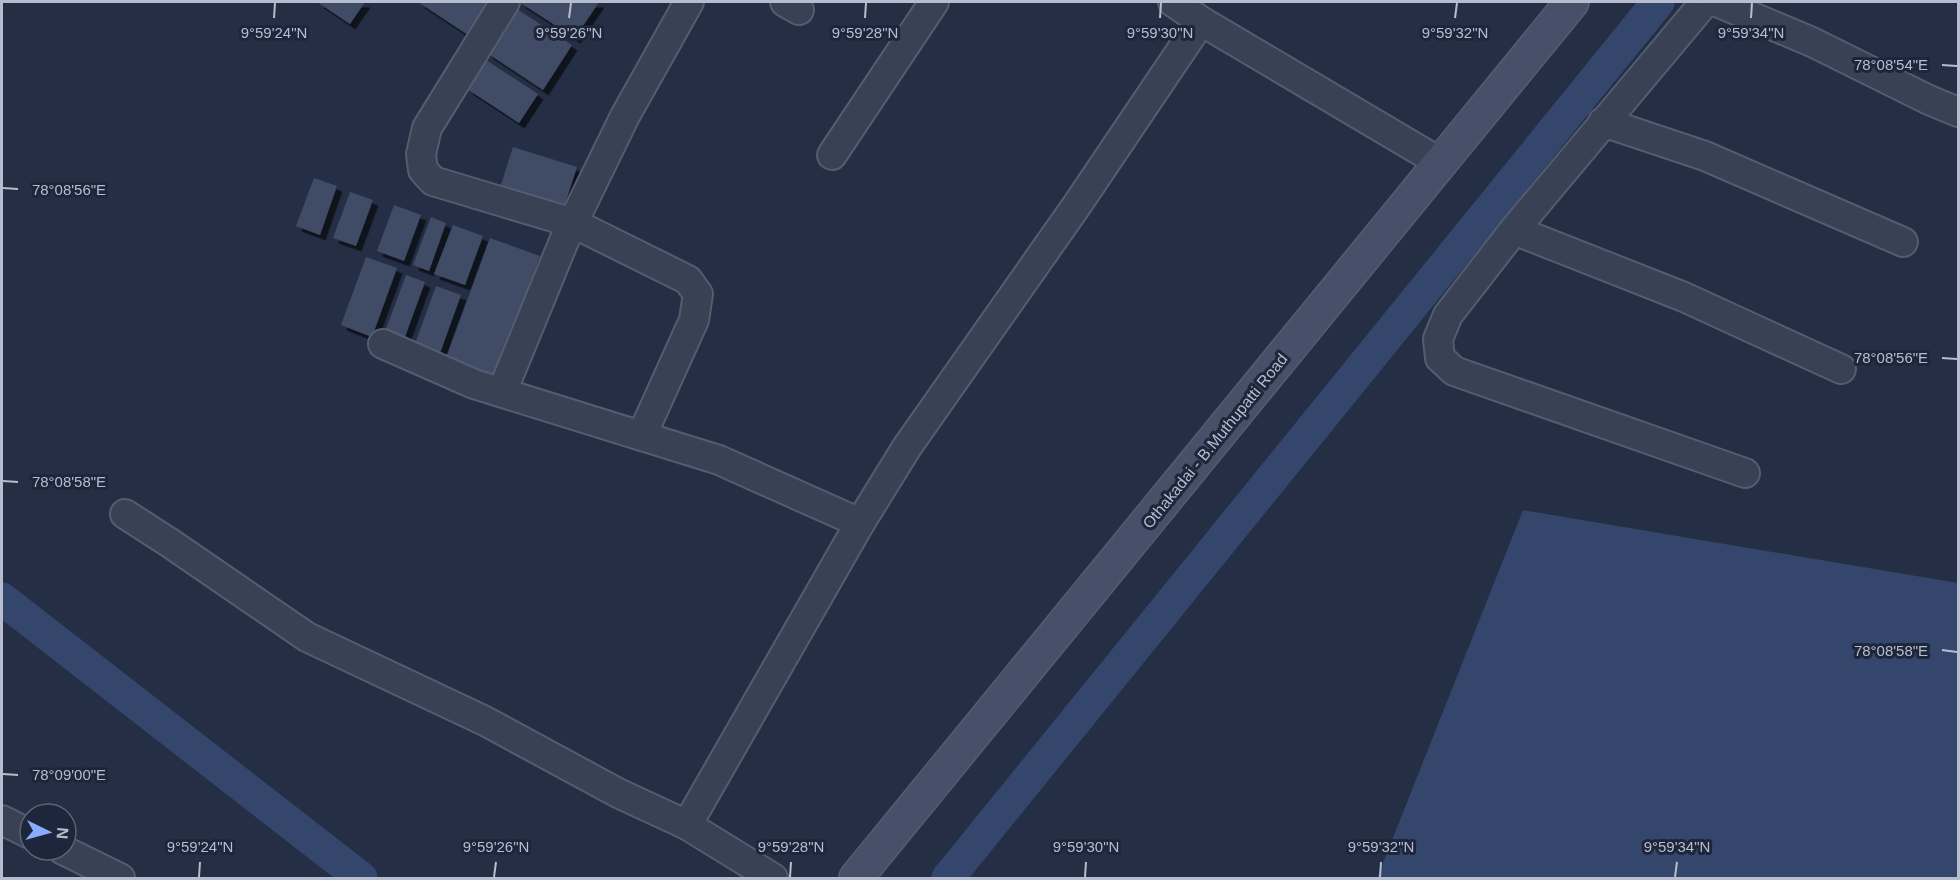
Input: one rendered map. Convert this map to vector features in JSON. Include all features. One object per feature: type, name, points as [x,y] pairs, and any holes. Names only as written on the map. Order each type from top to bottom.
[{"type":"main road","name":"Othakadai - B.Muthupatti Road","points":[[856,879],[1441,163],[1565,3]]},
{"type":"street","points":[[505,2],[427,128],[421,154],[423,170],[433,182],[573,223],[688,280],[698,294],[694,320],[642,435]]},
{"type":"street","points":[[502,392],[573,223],[625,116],[689,2]]},
{"type":"street","points":[[832,155],[934,2]]},
{"type":"street","points":[[1173,2],[1201,21],[1441,163]]},
{"type":"street","points":[[1705,2],[1514,230],[1448,315],[1438,339],[1440,358],[1454,371],[1745,473]]},
{"type":"street","points":[[1716,2],[1812,42],[1929,100],[1959,112]]},
{"type":"street","points":[[687,825],[860,523],[907,447],[1077,205],[1201,21]]},
{"type":"street","points":[[1603,122],[1705,156],[1903,242]]},
{"type":"street","points":[[1514,230],[1684,297],[1841,369]]},
{"type":"street","points":[[383,344],[474,384],[718,460],[860,523]]},
{"type":"street","points":[[125,514],[307,637],[485,721],[618,793],[687,825],[773,879]]},
{"type":"street","points":[[2,820],[18,828]]},
{"type":"street","points":[[78,858],[120,879]]},
{"type":"water","points":[[1523,510],[1958,583],[1958,878],[1377,878]]},
{"type":"building","points":[[317,2],[365,2],[350,24]]},
{"type":"building","points":[[418,2],[491,2],[468,35]]},
{"type":"building","points":[[519,2],[599,2],[575,38]]},
{"type":"building","points":[[517,9],[572,45],[543,90],[487,53]]},
{"type":"building","points":[[486,60],[538,94],[519,123],[467,89]]},
{"type":"building","points":[[513,147],[577,167],[562,213],[498,194]]},
{"type":"building","points":[[314,178],[337,186],[320,235],[296,226]]},
{"type":"building","points":[[350,192],[373,200],[356,246],[333,238]]},
{"type":"building","points":[[394,205],[421,215],[404,261],[377,251]]},
{"type":"building","points":[[431,217],[446,223],[429,271],[413,265]]},
{"type":"building","points":[[453,225],[483,236],[465,285],[434,274]]},
{"type":"building","points":[[490,238],[540,256],[496,376],[446,358]]},
{"type":"building","points":[[366,257],[397,268],[372,337],[341,325]]},
{"type":"building","points":[[406,275],[425,282],[402,345],[383,337]]},
{"type":"building","points":[[436,286],[461,295],[440,353],[415,344]]},
{"type":"waterway","points":[[948,878],[1658,2]]},
{"type":"waterway","points":[[2,599],[361,878]]}]
